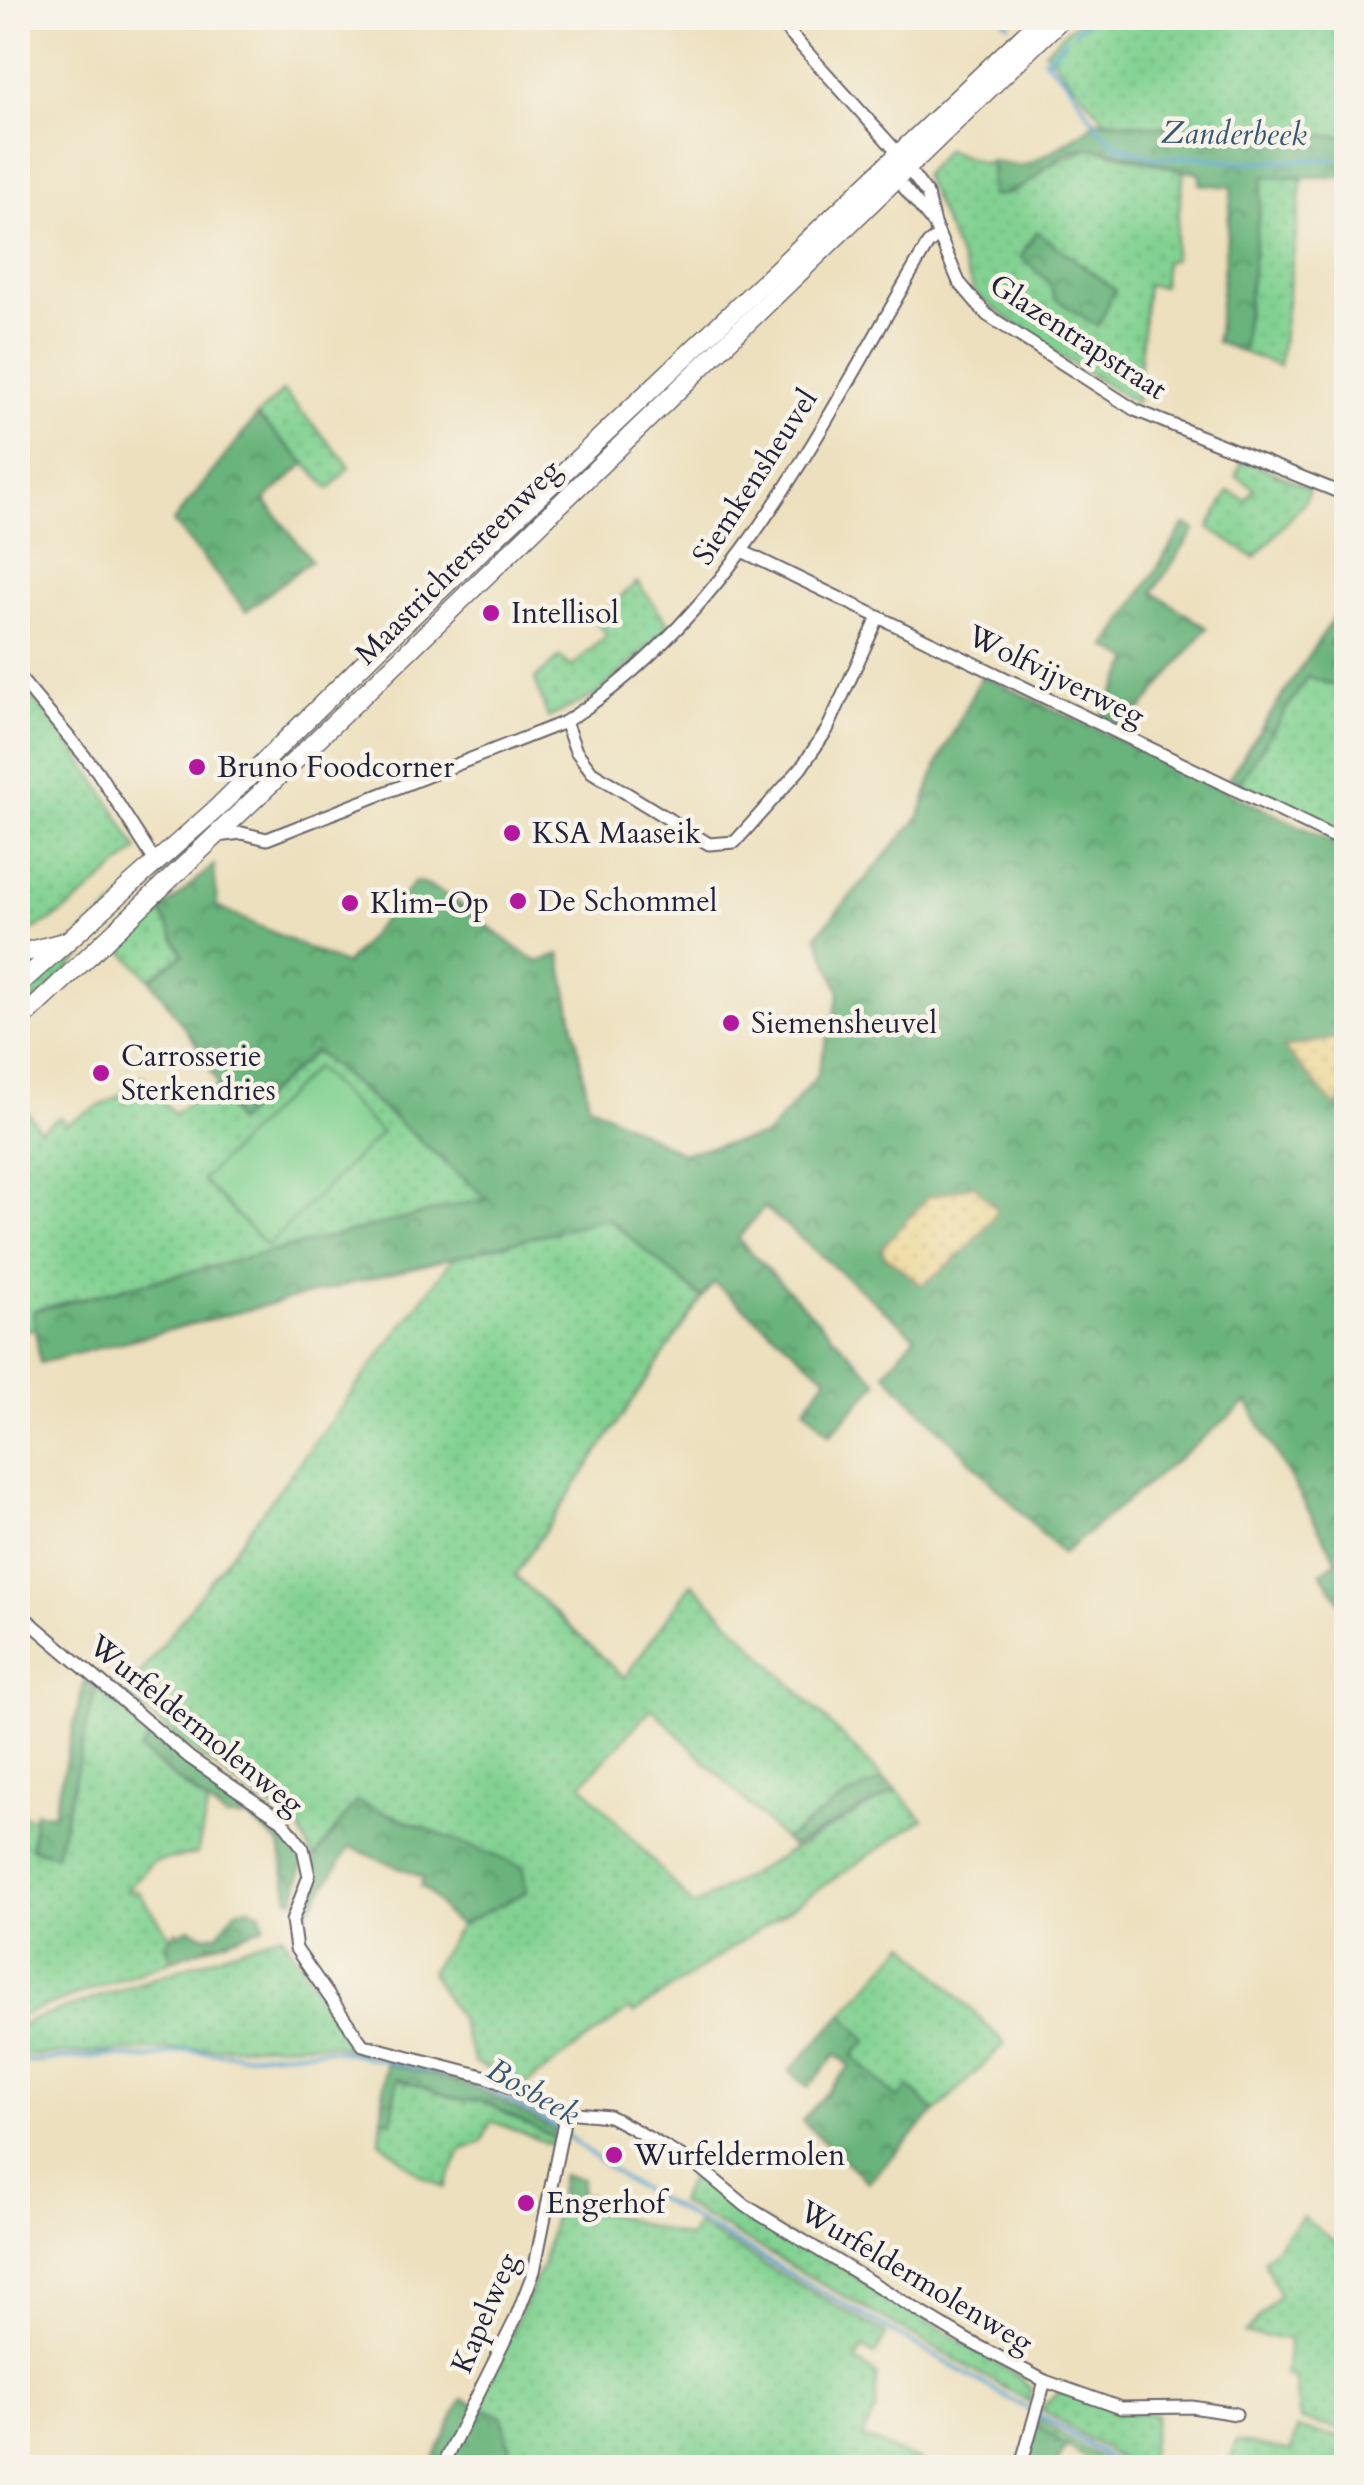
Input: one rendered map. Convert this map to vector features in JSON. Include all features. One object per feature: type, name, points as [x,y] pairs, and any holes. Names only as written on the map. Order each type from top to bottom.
[{"type":"main road","points":[[932,133],[1042,18]]},
{"type":"main road","points":[[932,133],[1062,18]]},
{"type":"main road","name":"Maastrichtersteenweg","points":[[18,1023],[392,666],[932,133]]},
{"type":"main road","name":"Maastrichtersteenweg","points":[[18,984],[156,863],[384,643],[901,166]]},
{"type":"main road","points":[[384,643],[396,652],[392,666]]},
{"type":"main road","points":[[18,954],[64,942]]},
{"type":"street","name":"Glazentrapstraat","points":[[776,18],[901,166],[970,299],[987,315],[1136,410],[1346,495]]},
{"type":"street","name":"Siemkensheuvel","points":[[216,836],[242,833],[267,839],[566,722],[606,696],[672,638],[744,552],[937,229]]},
{"type":"street","name":"Wolfvijverweg","points":[[744,552],[1346,844]]},
{"type":"street","points":[[566,722],[576,751],[592,772],[709,844],[736,842],[771,805],[826,730],[878,618]]},
{"type":"street","points":[[18,676],[97,770],[156,863]]},
{"type":"street","points":[[240,813],[242,833]]},
{"type":"street","name":"Wurfeldermolenweg","points":[[18,1612],[190,1758],[282,1820],[303,1848],[308,1876],[292,1921],[296,1950],[364,2045],[487,2076],[566,2112],[609,2116],[630,2126],[699,2168],[746,2206],[965,2339],[1046,2382],[1121,2408],[1192,2407],[1236,2414]]},
{"type":"street","name":"Kapelweg","points":[[441,2468],[534,2271],[566,2112]]},
{"type":"street","points":[[1020,2468],[1046,2382]]},
{"type":"green space","points":[[1080,18],[1346,18],[1346,136],[1229,134],[1105,120],[1045,51]]},
{"type":"green space","points":[[1096,120],[1229,134],[1346,136],[1346,177],[1263,177],[1242,352],[1216,342],[1232,187],[1200,184],[1200,174],[1085,148],[1060,157],[1019,189],[991,196],[991,161],[1029,163]]},
{"type":"green space","points":[[1089,147],[1184,171],[1173,260],[1165,261],[1162,287],[1147,285],[1136,403],[1057,354],[976,295],[923,175],[946,149],[981,163],[991,161],[991,195],[1034,180],[1048,166]]},
{"type":"green space","points":[[1263,177],[1303,178],[1279,366],[1242,352]]},
{"type":"green space","points":[[1037,231],[1115,290],[1098,326],[1055,299],[1049,282],[1021,257]]},
{"type":"green space","points":[[283,391],[350,466],[330,489],[257,416]]},
{"type":"green space","points":[[257,416],[306,463],[265,500],[311,560],[246,611],[173,522]]},
{"type":"green space","points":[[1243,459],[1309,488],[1305,501],[1255,558],[1209,528],[1229,491],[1246,500],[1254,488],[1236,476]]},
{"type":"green space","points":[[1185,524],[1195,530],[1153,592],[1207,628],[1127,728],[1101,717],[1131,660],[1107,647]]},
{"type":"green space","points":[[637,582],[671,627],[598,694],[548,718],[535,679],[560,657],[572,667],[607,635],[595,621]]},
{"type":"green space","points":[[1346,598],[1346,621],[1330,644],[1346,652],[1346,690],[1308,676],[1239,783],[1229,778]]},
{"type":"green space","points":[[982,675],[1346,848],[1346,1036],[1284,1048],[1338,1107],[1346,1085],[1346,1611],[1321,1572],[1337,1561],[1247,1402],[1062,1554],[885,1373],[915,1336],[764,1207],[738,1239],[878,1382],[830,1435],[805,1408],[827,1377],[714,1283],[702,1298],[607,1218],[40,1363],[33,1311],[487,1198],[315,1051],[236,1123],[202,1052],[150,979],[183,955],[161,911],[214,865],[217,907],[345,965],[415,882],[445,894],[538,962],[560,954],[589,1104],[682,1153],[766,1136],[817,1076],[840,992],[817,935],[920,816],[937,765]],"holes":[[[885,1257],[962,1257],[904,1268]]]},
{"type":"green space","points":[[1308,676],[1346,690],[1346,835],[1239,783]]},
{"type":"green space","points":[[32,698],[90,771],[138,850],[66,910],[18,935],[18,708]]},
{"type":"green space","points":[[208,826],[211,828],[35,1003],[21,987]]},
{"type":"green space","points":[[161,911],[183,955],[150,979],[121,949]]},
{"type":"green space","points":[[315,1051],[488,1199],[34,1310],[35,1328],[18,1332],[18,1099],[40,1130],[60,1117],[65,1124],[117,1097],[142,1076],[173,1113],[220,1085],[236,1123]]},
{"type":"green space","points":[[315,1067],[381,1133],[267,1246],[202,1180]]},
{"type":"green space","points":[[607,1218],[702,1298],[515,1575],[624,1678],[692,1583],[884,1779],[843,1799],[784,1840],[652,1708],[582,1784],[694,1906],[897,1790],[923,1819],[633,2014],[630,2009],[525,2085],[474,2063],[460,2020],[430,1972],[460,1925],[526,1892],[356,1801],[314,1859],[299,1828],[190,1749],[125,1694],[454,1257]]},
{"type":"green space","points":[[85,1679],[96,1689],[56,1855],[31,1848],[35,1811],[53,1814]]},
{"type":"green space","points":[[96,1689],[152,1734],[140,1751],[208,1805],[197,1854],[153,1862],[126,1891],[138,1891],[173,1940],[165,1944],[172,1960],[18,2017],[18,1815],[34,1818],[31,1848],[56,1855]]},
{"type":"green space","points":[[152,1734],[282,1828],[303,1863],[295,1900],[289,1899],[280,1845],[249,1818],[226,1818],[140,1750]]},
{"type":"green space","points":[[884,1779],[897,1790],[791,1847],[784,1840],[843,1799]]},
{"type":"green space","points":[[356,1801],[523,1867],[526,1892],[460,1925],[420,1886],[424,1878],[350,1847],[307,1913],[301,1908],[314,1878],[314,1859]]},
{"type":"green space","points":[[248,1907],[261,1912],[264,1926],[172,1960],[165,1944],[176,1931],[179,1934],[189,1928],[206,1936],[218,1934],[236,1910]]},
{"type":"green space","points":[[282,1934],[342,2028],[364,2054],[335,2044],[304,2044],[18,2056],[18,2025]]},
{"type":"green space","points":[[906,1943],[1005,2044],[935,2112],[910,2087],[899,2099],[852,2056],[843,2014]]},
{"type":"green space","points":[[843,2014],[867,2040],[853,2056],[898,2099],[909,2087],[935,2112],[868,2182],[802,2121],[850,2066],[837,2054],[808,2088],[790,2071]]},
{"type":"green space","points":[[385,2063],[473,2086],[556,2131],[554,2138],[480,2100],[463,2101],[397,2079],[392,2121],[382,2118]]},
{"type":"green space","points":[[396,2078],[463,2101],[479,2100],[554,2138],[552,2145],[491,2121],[482,2142],[462,2150],[444,2188],[419,2174],[380,2141],[382,2118],[392,2120]]},
{"type":"green space","points":[[692,2174],[732,2206],[814,2250],[1019,2377],[1030,2388],[1030,2402],[678,2202]]},
{"type":"green space","points":[[562,2175],[582,2179],[580,2193],[610,2202],[607,2214],[558,2199]]},
{"type":"green space","points":[[558,2199],[689,2238],[696,2225],[886,2334],[875,2355],[863,2348],[856,2361],[876,2374],[876,2410],[862,2437],[933,2467],[492,2467],[513,2458],[502,2416],[477,2406],[542,2266]]},
{"type":"green space","points":[[1302,2217],[1346,2250],[1346,2431],[1300,2420],[1294,2377],[1285,2376],[1289,2339],[1245,2334],[1279,2295],[1264,2260]]},
{"type":"green space","points":[[1059,2391],[1120,2411],[1156,2414],[1148,2467],[1132,2467],[1041,2409]]},
{"type":"green space","points":[[462,2399],[502,2416],[513,2458],[492,2467],[465,2468],[455,2457],[450,2467],[430,2468]]},
{"type":"green space","points":[[1038,2419],[1112,2467],[1099,2467],[1036,2425]]},
{"type":"green space","points":[[1036,2425],[1066,2445],[1055,2467],[1025,2468]]},
{"type":"green space","points":[[1296,2429],[1346,2438],[1346,2467],[1229,2467],[1236,2441],[1291,2452]]},
{"type":"sand","points":[[1346,1036],[1346,1085],[1338,1108],[1283,1048]]},
{"type":"sand","points":[[974,1185],[997,1210],[973,1243],[944,1268],[922,1285],[885,1256],[882,1247],[928,1197]]},
{"type":"waterway","name":"Zanderbeek","points":[[1003,18],[1009,24]]},
{"type":"waterway","points":[[1075,31],[1089,18]]},
{"type":"waterway","points":[[1046,60],[1066,39]]},
{"type":"waterway","name":"Zanderbeek","points":[[1043,58],[1068,82],[1099,129],[1117,145],[1155,158],[1202,157],[1237,162],[1346,159]]},
{"type":"waterway","name":"Bosbeek","points":[[18,2062],[107,2056],[149,2058],[188,2050],[243,2055],[333,2049],[474,2081],[558,2128]]},
{"type":"waterway","name":"Bosbeek","points":[[565,2134],[622,2178],[1065,2430],[1122,2468]]},
{"type":"place","name":"Intellisol","points":[[491,613]]},
{"type":"place","name":"Bruno Foodcorner","points":[[197,767]]},
{"type":"place","name":"KSA Maaseik","points":[[512,833]]},
{"type":"place","name":"De Schommel","points":[[518,901]]},
{"type":"place","name":"Klim-Op","points":[[350,903]]},
{"type":"place","name":"Siemensheuvel","points":[[731,1023]]},
{"type":"place","name":"Carrosserie Sterkendries","points":[[101,1073]]},
{"type":"place","name":"Wurfeldermolen","points":[[614,2155]]},
{"type":"place","name":"Engerhof","points":[[526,2203]]}]
